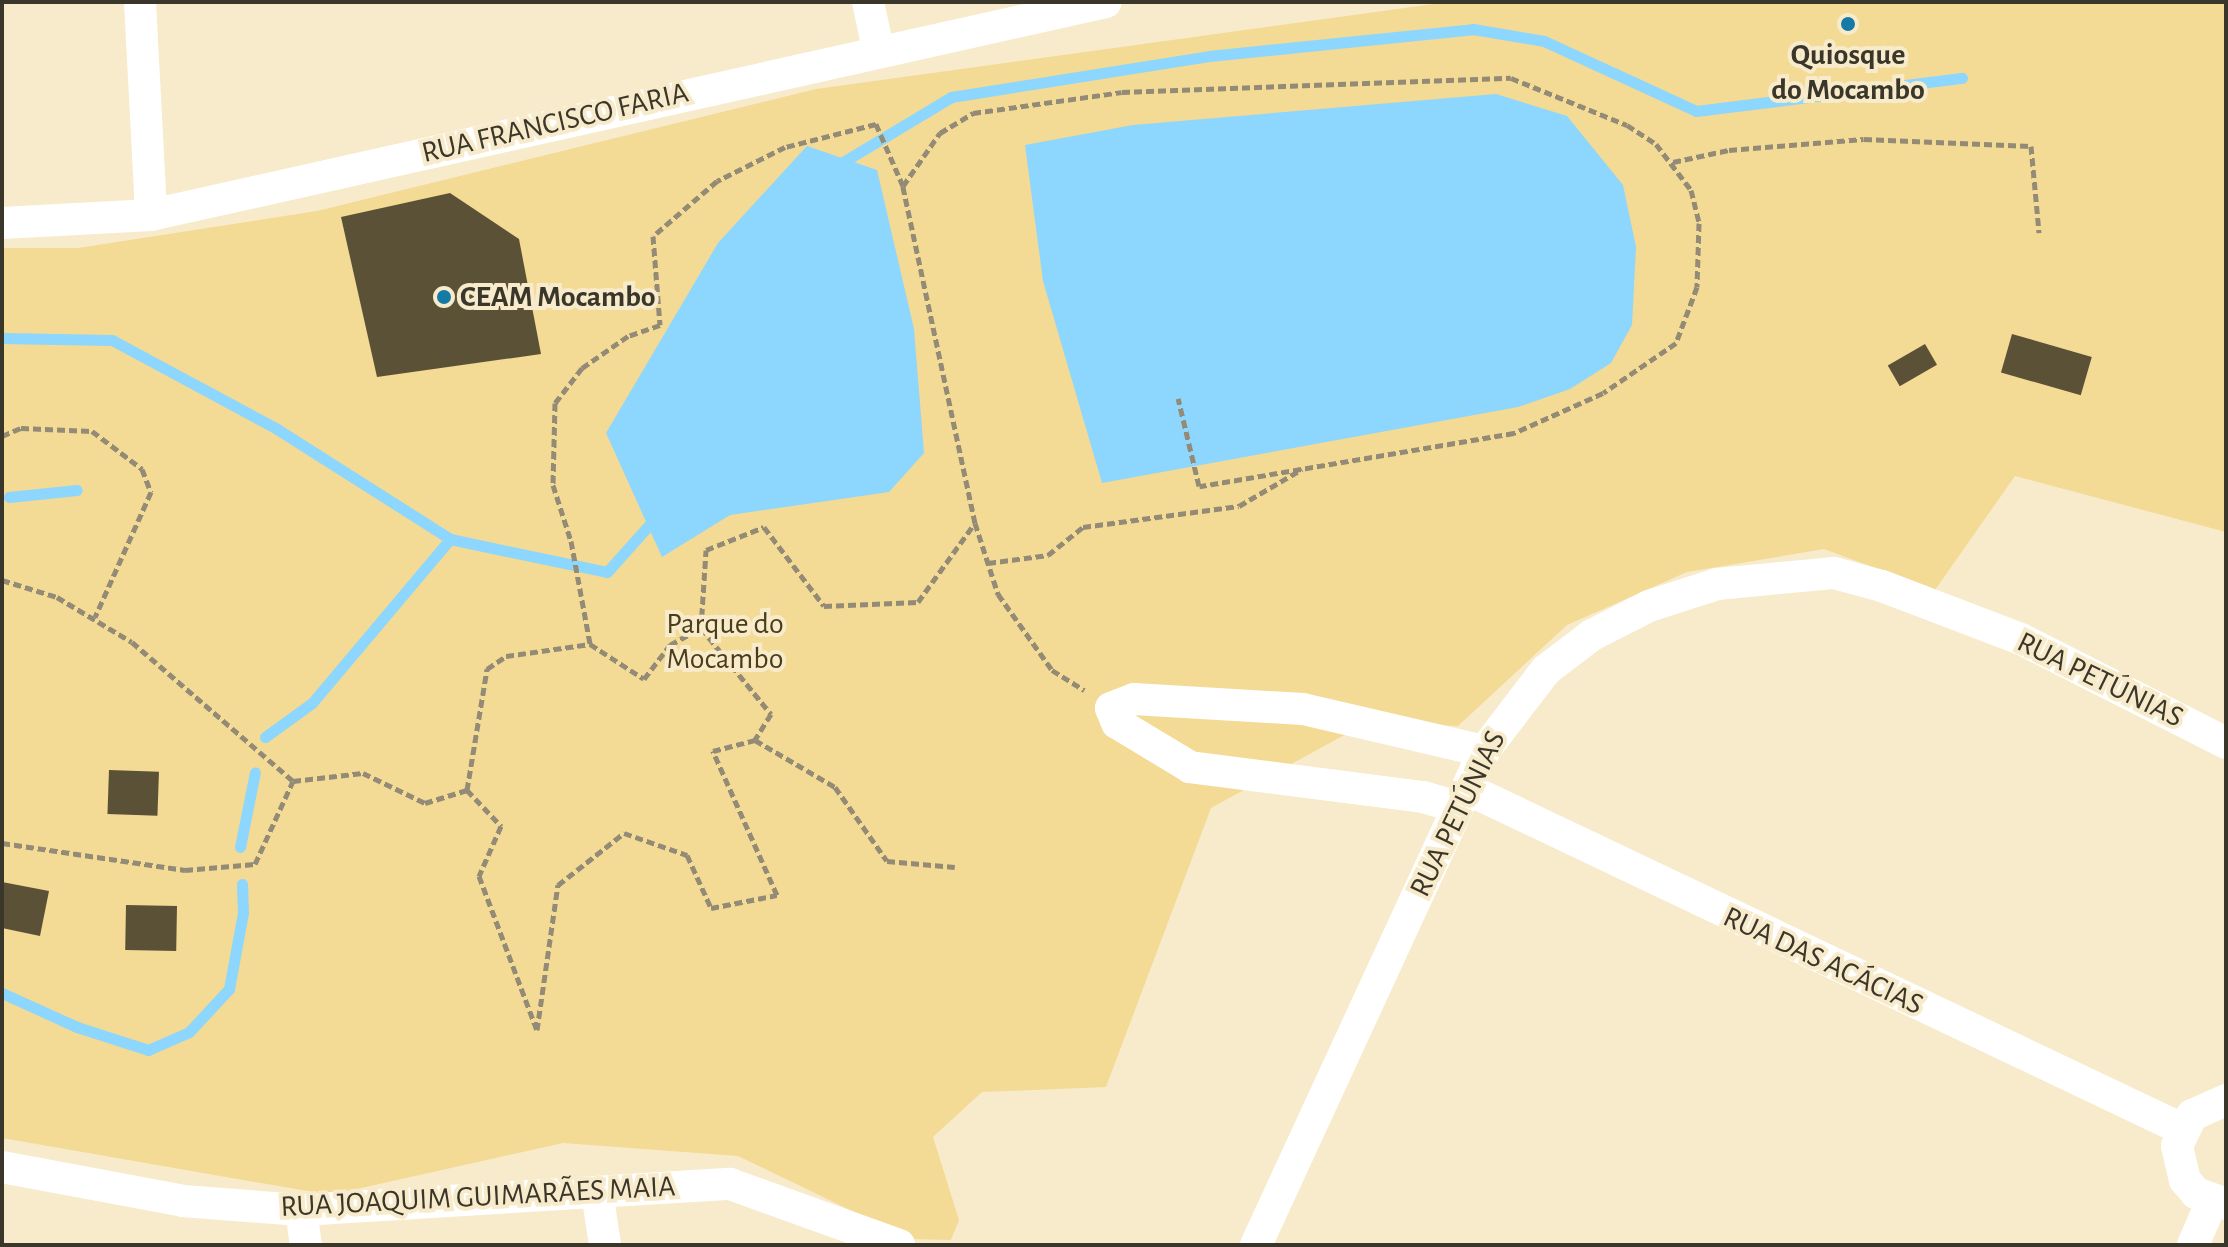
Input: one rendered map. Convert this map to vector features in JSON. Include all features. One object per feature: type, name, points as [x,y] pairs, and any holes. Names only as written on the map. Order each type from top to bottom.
[{"type":"street","points":[[140,2],[151,215]]},
{"type":"street","points":[[868,2],[878,49]]},
{"type":"street","name":"RUA FRANCISCO FARIA","points":[[2,223],[151,215],[878,49],[1106,2]]},
{"type":"street","name":"RUA PETÚNIAS","points":[[1257,1244],[1484,751],[1546,670],[1592,635],[1649,606],[1717,584],[1834,573],[1882,586],[2021,639],[2226,743]]},
{"type":"street","points":[[1111,708],[1134,699],[1303,709],[1484,751]]},
{"type":"street","name":"RUA DAS ACÁCIAS","points":[[1111,708],[1117,723],[1190,767],[1462,798],[2182,1129]]},
{"type":"street","points":[[2193,1245],[2219,1203],[2196,1193],[2178,1163],[2182,1129],[2207,1105],[2226,1100]]},
{"type":"street","name":"RUA JOAQUIM GUIMARÃES MAIA","points":[[2,1167],[183,1201],[301,1210],[730,1184],[899,1245]]},
{"type":"street","points":[[597,1192],[605,1245]]},
{"type":"street","points":[[301,1210],[306,1245]]},
{"type":"path","points":[[903,186],[940,133],[973,113],[1122,92],[1511,78],[1627,125],[1673,162],[1691,190],[1699,223],[1697,287],[1676,343],[1603,393],[1514,433],[1199,486],[1178,398]]},
{"type":"path","points":[[590,644],[571,541],[553,485],[555,403],[582,368],[628,336],[660,325],[653,236],[717,181],[785,147],[876,124],[903,186],[975,523],[998,594],[1052,670],[1111,708]]},
{"type":"path","points":[[1673,162],[1729,150],[1864,139],[2031,146],[2039,233]]},
{"type":"path","points":[[2,436],[21,428],[92,431],[142,469],[151,492],[95,617]]},
{"type":"path","points":[[988,563],[1048,555],[1083,527],[1239,506],[1308,466]]},
{"type":"path","points":[[467,790],[501,826],[479,876],[537,1030],[558,885],[624,833],[687,855],[711,908],[777,895],[713,751],[755,740],[771,714],[701,628],[706,550],[764,527],[824,606],[918,602],[975,523]]},
{"type":"path","points":[[2,580],[57,597],[95,617],[132,642],[293,781],[363,773],[425,803],[467,790]]},
{"type":"path","points":[[467,790],[487,669],[506,656],[590,644],[644,679],[670,645],[701,628]]},
{"type":"path","points":[[755,740],[835,787],[887,861],[955,867]]},
{"type":"path","points":[[2,843],[185,870],[255,864],[293,781]]},
{"type":"green space","name":"Parque do Mocambo","points":[[1448,2],[2226,2],[2226,532],[2015,476],[1935,590],[1824,549],[1687,572],[1567,625],[1458,726],[1368,722],[1211,808],[1106,1087],[982,1092],[933,1137],[959,1220],[951,1240],[910,1239],[738,1156],[563,1143],[330,1195],[2,1138],[2,248],[78,248],[317,211],[816,89]]},
{"type":"water","points":[[1496,94],[1567,116],[1623,185],[1636,247],[1632,325],[1611,363],[1570,389],[1518,407],[1102,483],[1043,281],[1025,145],[1133,125]]},
{"type":"water","points":[[807,146],[877,170],[914,329],[924,453],[889,492],[730,515],[662,557],[606,433],[718,243]]},
{"type":"building","name":"CEAM Mocambo","points":[[450,193],[519,239],[541,354],[377,377],[341,217]]},
{"type":"building","points":[[2012,334],[2092,357],[2081,395],[2001,372]]},
{"type":"building","points":[[1925,344],[1937,365],[1900,386],[1888,366]]},
{"type":"building","points":[[109,770],[159,772],[157,816],[107,814]]},
{"type":"building","points":[[2,882],[49,891],[40,936],[2,928]]},
{"type":"building","points":[[126,905],[177,906],[176,951],[125,950]]},
{"type":"waterway","points":[[833,168],[951,97],[1209,56],[1473,29],[1544,41],[1696,111],[1962,78]]},
{"type":"waterway","points":[[2,338],[112,340],[277,429],[450,539],[607,572],[658,515]]},
{"type":"waterway","points":[[9,497],[77,490]]},
{"type":"waterway","points":[[265,737],[312,703],[450,539]]},
{"type":"waterway","points":[[240,847],[255,772]]},
{"type":"waterway","points":[[2,993],[77,1027],[148,1050],[189,1032],[229,989],[243,913],[242,884]]},
{"type":"place","name":"Quiosque do Mocambo","points":[[1848,24]]},
{"type":"place","name":"CEAM Mocambo","points":[[444,297]]}]
